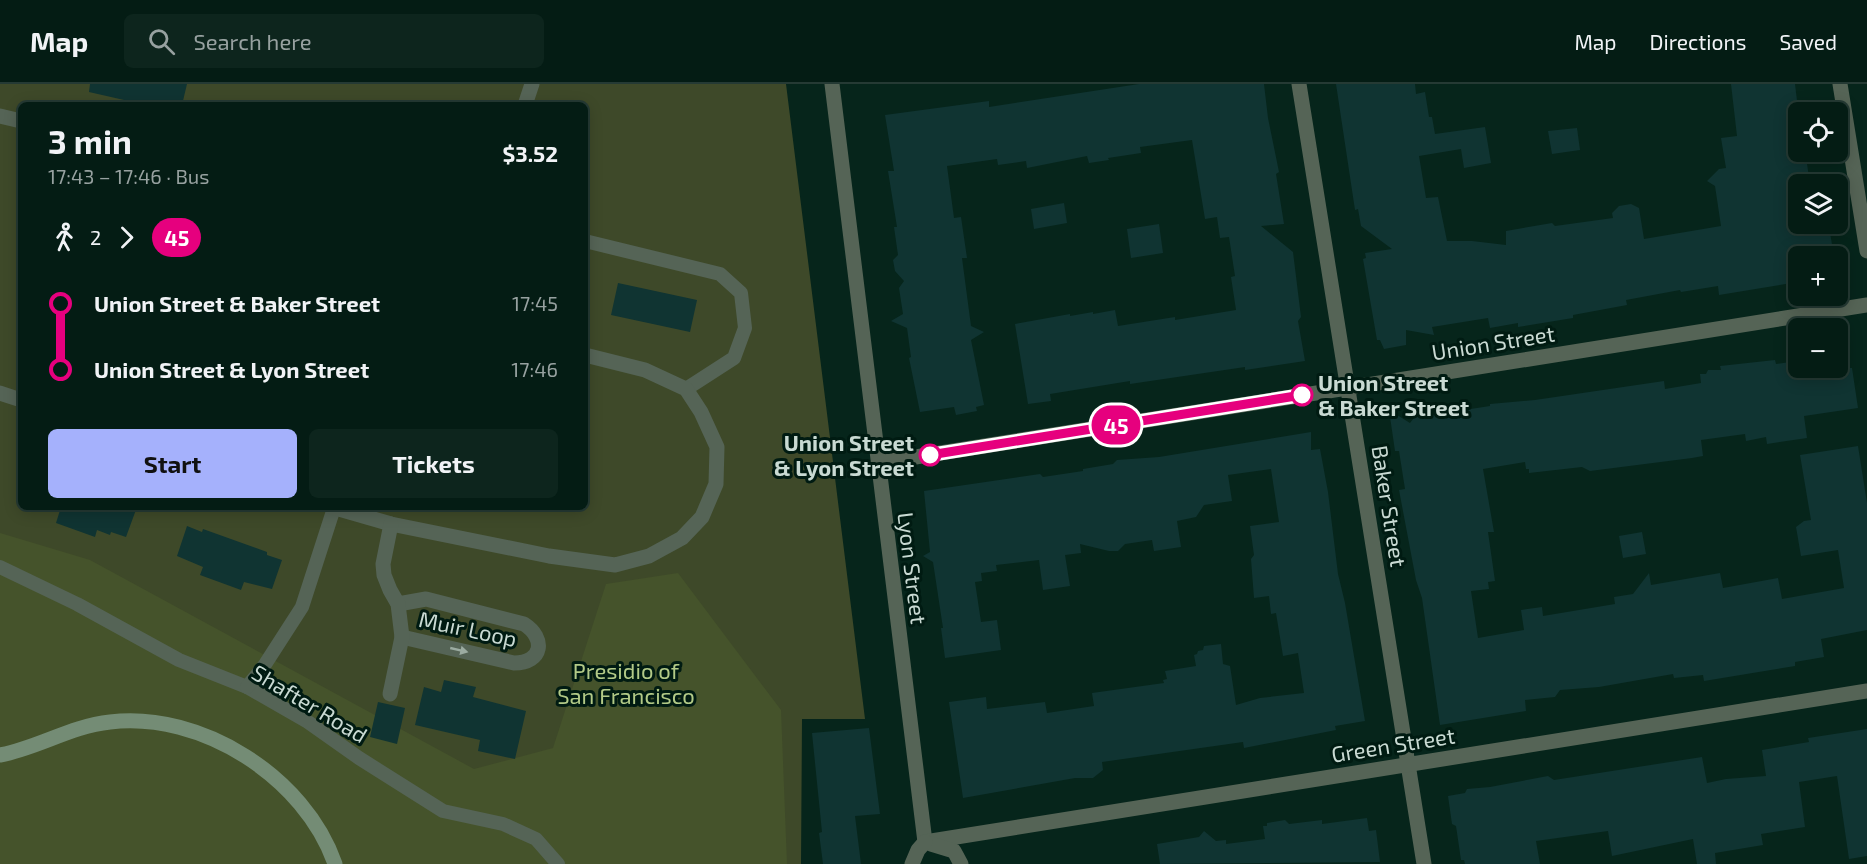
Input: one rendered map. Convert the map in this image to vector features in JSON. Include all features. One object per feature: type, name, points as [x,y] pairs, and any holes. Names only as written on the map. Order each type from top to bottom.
[{"type":"street","points":[[526,102],[532,84]]},
{"type":"street","name":"Lyon Street","points":[[832,84],[925,842]]},
{"type":"street","name":"Baker Street","points":[[1299,84],[1424,864]]},
{"type":"street","points":[[1840,84],[1867,251]]},
{"type":"street","points":[[0,117],[18,120]]},
{"type":"street","name":"Union Street","points":[[878,463],[1867,305]]},
{"type":"street","points":[[343,510],[391,524],[549,556],[615,565],[649,556],[682,538],[702,517],[716,484],[717,447],[701,412],[686,389],[645,370],[588,356]]},
{"type":"street","points":[[0,393],[18,399]]},
{"type":"street","name":"Muir Loop","points":[[390,694],[402,637],[398,604],[384,575],[383,564],[391,524]]},
{"type":"street","name":"Muir Loop","points":[[398,604],[426,599],[524,624],[534,634],[538,648],[531,660],[514,663],[402,637]]},
{"type":"street","name":"Green Street","points":[[925,842],[1867,691]]},
{"type":"street","points":[[0,755],[32,747],[81,728],[108,722],[132,720],[180,728],[235,750],[261,766],[283,785],[318,829],[335,864]]},
{"type":"street","points":[[912,864],[918,850],[925,842],[944,846],[954,851],[961,864]]},
{"type":"lane","points":[[588,242],[720,274],[741,293],[745,328],[734,358],[686,389]]},
{"type":"lane","points":[[247,687],[264,666],[302,607],[332,510]]},
{"type":"lane","name":"Shafter Road","points":[[0,567],[77,604],[180,660],[247,687],[308,722],[359,758],[443,811],[503,824],[536,839],[558,864]]},
{"type":"green space","name":"Presidio of San Francisco","points":[[0,84],[786,84],[865,719],[802,719],[801,864],[0,864]]},
{"type":"green space","points":[[0,533],[90,560],[474,769],[553,748],[606,584],[678,573],[781,710],[787,864],[0,864]]},
{"type":"building","points":[[90,84],[187,84],[183,102],[133,102],[89,92]]},
{"type":"building","points":[[1139,84],[1264,84],[1279,172],[1276,174],[1284,224],[1261,226],[1293,252],[1301,317],[1298,321],[1305,361],[1245,370],[1245,367],[1130,384],[1130,381],[1050,394],[1051,401],[1028,404],[1015,324],[1070,314],[1070,316],[1093,312],[1093,314],[1115,310],[1118,326],[1236,310],[1231,277],[1235,276],[1229,237],[1220,238],[1217,217],[1205,219],[1192,140],[1140,147],[1141,153],[1089,163],[1087,156],[1027,168],[1026,161],[998,165],[997,159],[947,166],[954,218],[961,217],[967,258],[962,258],[971,326],[984,332],[971,340],[984,405],[976,407],[977,411],[956,415],[954,407],[920,412],[909,358],[911,357],[907,328],[891,321],[903,314],[899,288],[904,281],[895,271],[893,260],[898,255],[894,227],[897,227],[888,171],[894,171],[885,115],[989,101],[989,107]]},
{"type":"building","points":[[1336,84],[1415,84],[1416,94],[1425,92],[1429,117],[1432,117],[1435,134],[1485,127],[1491,163],[1464,168],[1461,149],[1419,156],[1426,198],[1438,197],[1447,241],[1506,245],[1506,231],[1552,223],[1555,226],[1613,218],[1612,213],[1619,206],[1631,204],[1639,208],[1644,239],[1721,226],[1715,186],[1707,181],[1719,169],[1726,168],[1721,138],[1737,136],[1731,84],[1795,84],[1797,102],[1788,102],[1788,162],[1807,162],[1809,174],[1788,174],[1788,234],[1830,234],[1832,246],[1788,246],[1788,284],[1719,295],[1718,286],[1681,292],[1680,290],[1626,300],[1627,305],[1573,315],[1573,318],[1518,327],[1518,323],[1490,328],[1488,318],[1432,327],[1434,335],[1406,330],[1406,345],[1384,349],[1380,340],[1377,340],[1363,259],[1366,258],[1365,253],[1392,249],[1361,226],[1358,209],[1355,210]]},
{"type":"building","points":[[1577,128],[1580,150],[1552,154],[1548,131]]},
{"type":"building","points":[[1064,203],[1067,223],[1034,229],[1031,209]]},
{"type":"building","points":[[1159,224],[1163,253],[1131,258],[1127,229]]},
{"type":"building","points":[[618,283],[697,300],[690,332],[611,315]]},
{"type":"building","points":[[1775,360],[1776,364],[1788,362],[1788,378],[1848,378],[1848,368],[1852,368],[1858,408],[1804,416],[1807,438],[1767,444],[1766,437],[1746,441],[1745,434],[1701,440],[1703,456],[1692,458],[1590,471],[1582,467],[1529,473],[1525,462],[1483,469],[1494,532],[1488,532],[1495,581],[1488,582],[1489,589],[1471,591],[1478,638],[1524,630],[1521,610],[1542,607],[1543,616],[1615,604],[1614,597],[1633,594],[1649,573],[1651,585],[1720,573],[1723,588],[1778,578],[1782,599],[1844,588],[1838,550],[1801,556],[1796,527],[1804,521],[1811,520],[1800,455],[1858,446],[1867,503],[1867,630],[1821,639],[1824,657],[1795,662],[1795,666],[1704,681],[1703,675],[1674,678],[1673,674],[1599,687],[1560,690],[1555,697],[1525,700],[1526,711],[1440,725],[1422,598],[1416,580],[1399,490],[1405,489],[1399,451],[1395,451],[1389,410],[1410,423],[1419,411],[1425,416],[1490,406],[1490,404],[1535,400],[1664,381],[1665,389],[1701,383],[1700,374],[1706,374],[1708,370],[1721,370],[1720,366]]},
{"type":"building","points":[[1311,432],[1311,450],[1320,449],[1338,574],[1365,721],[1335,726],[1336,730],[1244,748],[1243,742],[1102,762],[1103,770],[1093,778],[1075,778],[963,798],[949,702],[986,697],[987,709],[1045,702],[1047,713],[1094,706],[1092,693],[1164,683],[1163,680],[1167,679],[1165,671],[1196,666],[1194,655],[1198,651],[1203,650],[1204,646],[1221,644],[1223,664],[1230,666],[1236,705],[1260,698],[1304,693],[1298,653],[1283,656],[1276,613],[1271,614],[1269,596],[1254,598],[1251,559],[1254,555],[1250,526],[1279,522],[1271,469],[1228,475],[1232,501],[1204,505],[1196,517],[1177,521],[1181,547],[1154,551],[1152,540],[1125,544],[1118,551],[1109,551],[1080,544],[1081,553],[1065,555],[1070,586],[1043,590],[1039,560],[996,565],[997,571],[981,573],[982,581],[975,582],[981,622],[997,620],[1001,650],[945,658],[933,562],[923,556],[930,552],[924,491],[1040,474],[1043,477],[1083,471],[1083,469],[1113,464],[1117,460],[1159,457]]},
{"type":"building","points":[[60,510],[136,510],[126,537],[111,532],[110,535],[97,530],[95,537],[56,523]]},
{"type":"building","points":[[187,526],[202,532],[203,529],[267,552],[267,555],[282,560],[272,589],[244,582],[241,590],[200,575],[203,567],[177,556]]},
{"type":"building","points":[[1642,532],[1646,554],[1623,558],[1619,536]]},
{"type":"building","points":[[444,680],[476,687],[473,697],[526,711],[515,759],[478,751],[480,740],[415,725],[424,687],[441,692]]},
{"type":"building","points":[[378,702],[405,708],[397,744],[370,737]]},
{"type":"building","points":[[869,728],[880,814],[855,816],[861,864],[823,864],[812,733]]},
{"type":"building","points":[[1867,729],[1867,856],[1849,859],[1837,776],[1799,782],[1805,827],[1761,834],[1763,845],[1715,853],[1716,864],[1697,864],[1693,839],[1612,856],[1608,831],[1536,841],[1540,864],[1465,864],[1464,860],[1461,860],[1456,826],[1452,824],[1448,796],[1465,793],[1467,789],[1548,776],[1554,780],[1702,757],[1707,783],[1766,776],[1762,750],[1809,742],[1808,738]]},
{"type":"building","points":[[1367,818],[1369,831],[1376,830],[1380,862],[1160,864],[1157,844],[1199,837],[1204,831],[1216,841],[1226,840],[1226,844],[1265,839],[1263,826],[1267,826],[1267,823],[1285,820],[1289,824],[1322,820],[1322,824]]},
{"type":"bus line","name":"45","points":[[930,455],[1302,395]]},
{"type":"place","name":"Union Street & Baker Street","points":[[1302,395]]},
{"type":"place","name":"Union Street & Lyon Street","points":[[930,455]]}]
